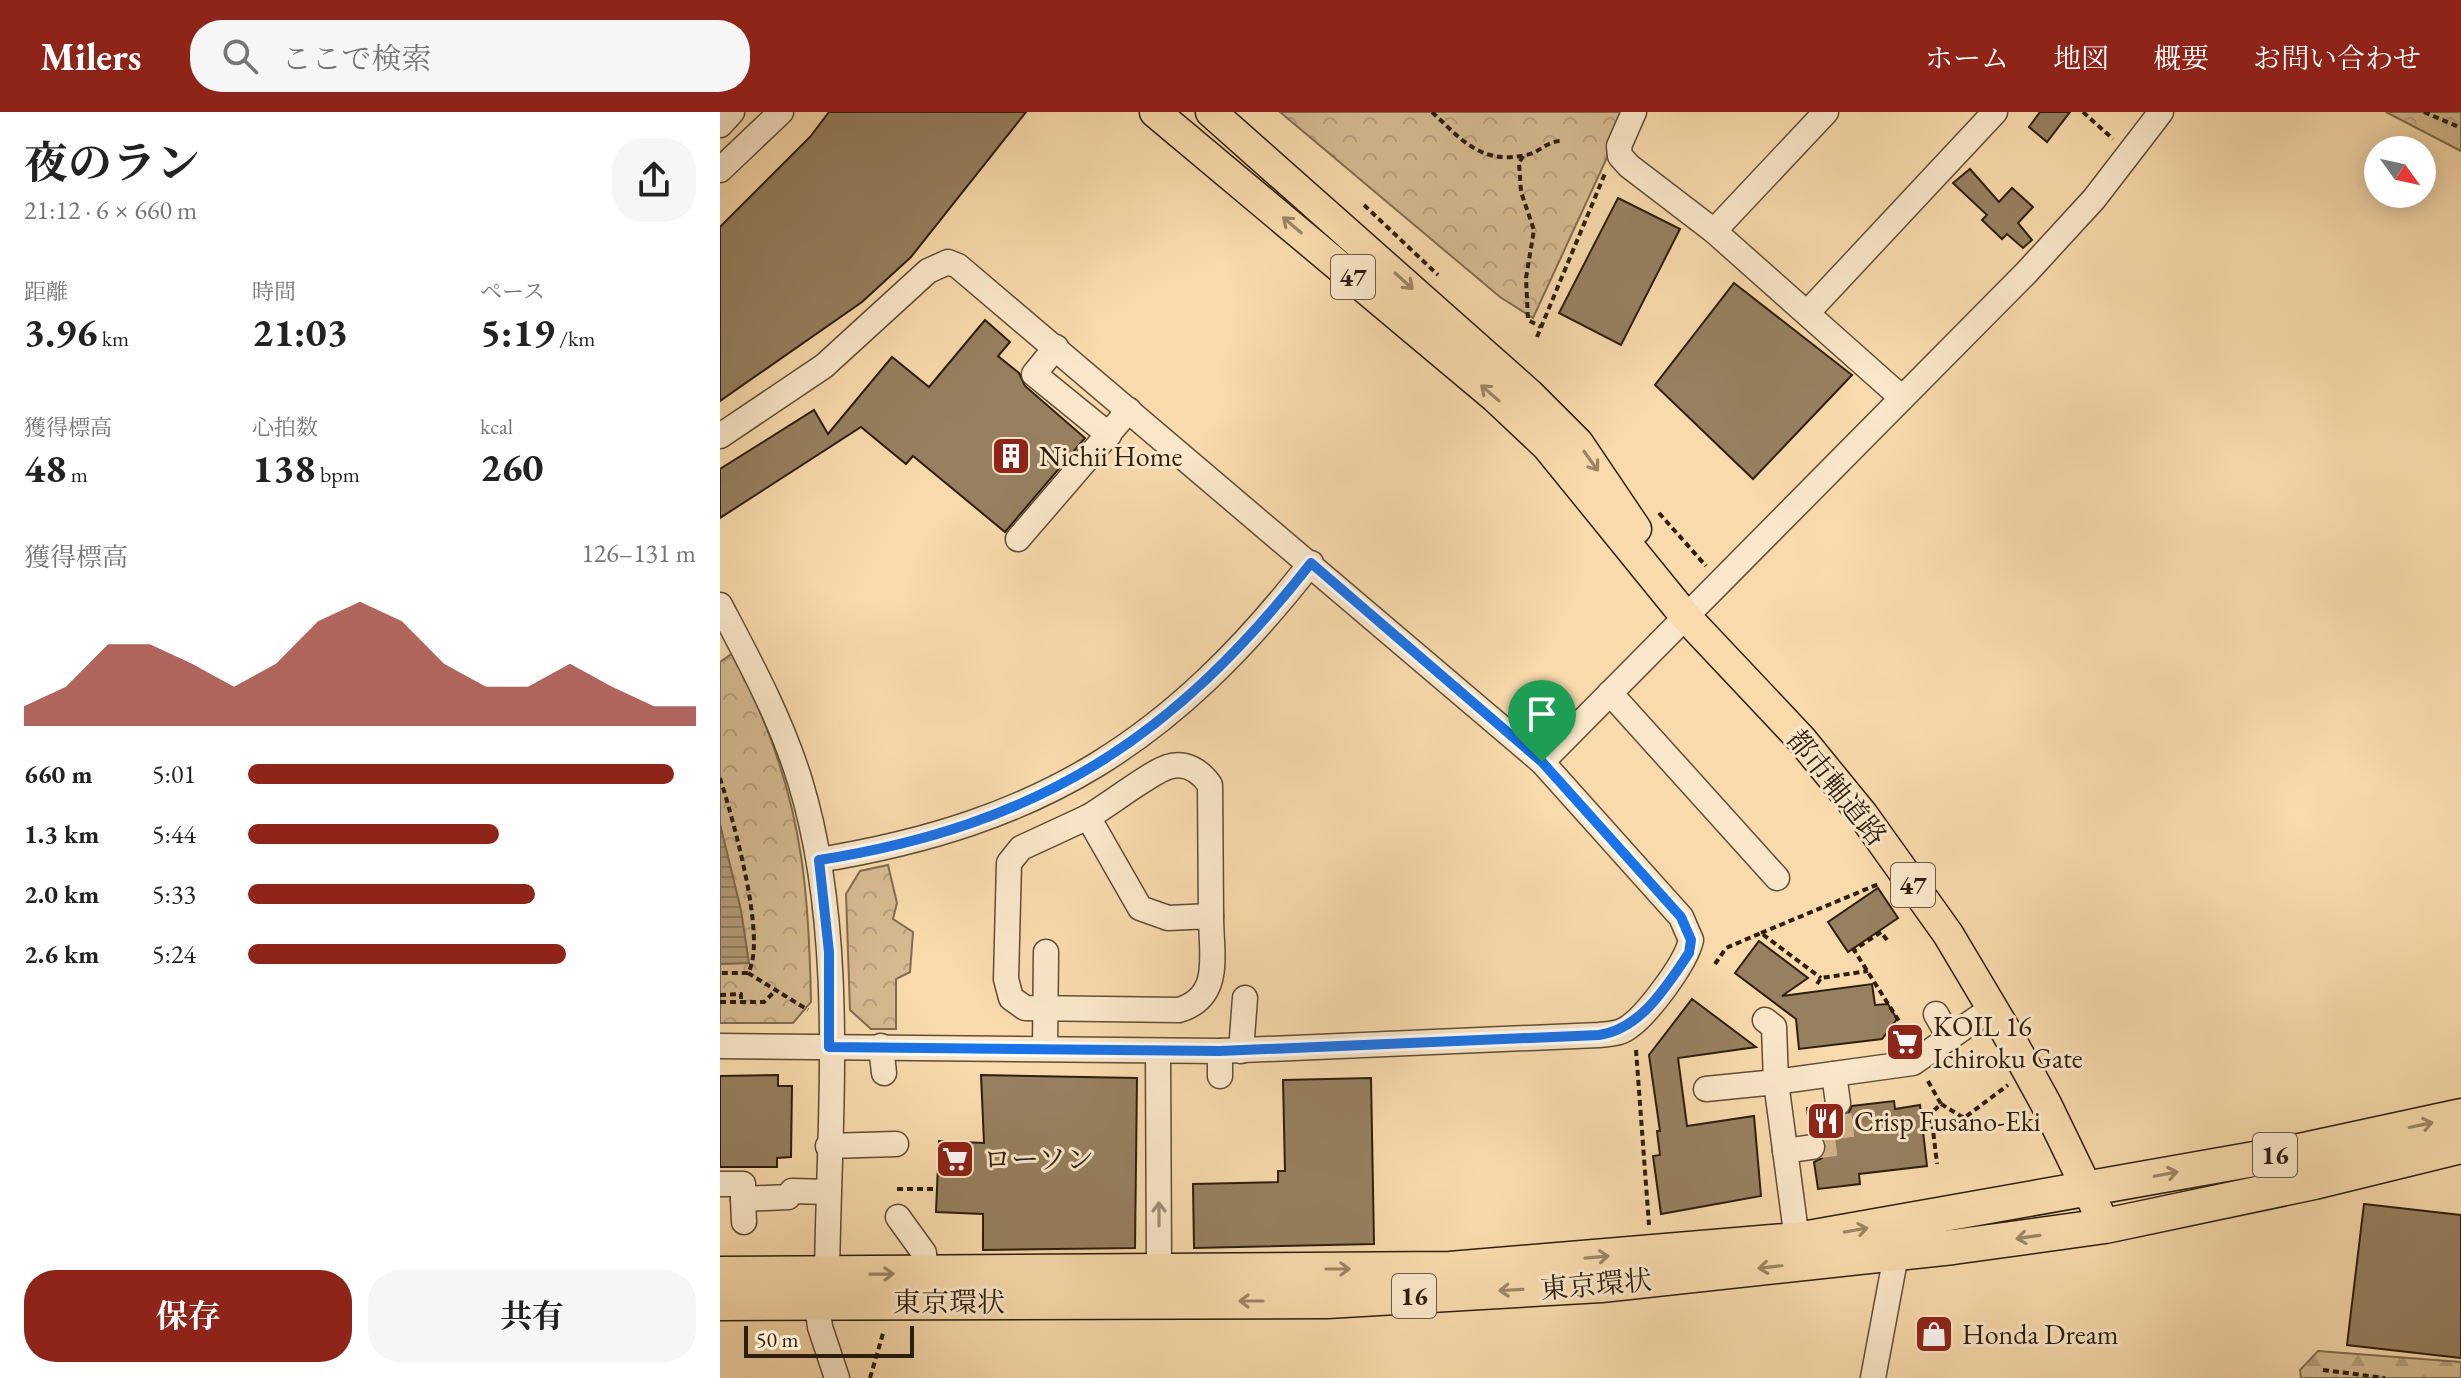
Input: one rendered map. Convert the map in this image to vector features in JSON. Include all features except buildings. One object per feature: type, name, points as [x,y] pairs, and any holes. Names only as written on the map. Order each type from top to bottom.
[{"type":"highway","name":"東京環状","points":[[720,1303],[925,1274],[1450,1269],[1797,1240],[2089,1189],[2461,1116]]},
{"type":"highway","name":"東京環状","points":[[720,1274],[892,1302],[1327,1301],[1601,1285],[1894,1254],[2105,1226],[2461,1146]]},
{"type":"main road","name":"都市軸道路","points":[[1155,112],[1506,407],[1547,446],[1686,617],[1801,739],[1863,815],[1948,934],[1992,1008],[2089,1189],[2105,1226]]},
{"type":"main road","name":"都市軸道路","points":[[1211,112],[1418,293],[1578,443],[1634,525],[1686,617]]},
{"type":"street","points":[[720,125],[732,112]]},
{"type":"street","points":[[720,170],[781,112]]},
{"type":"street","points":[[1634,112],[1619,146],[1620,156],[1714,231],[1902,398]]},
{"type":"street","points":[[1714,231],[1826,112]]},
{"type":"street","points":[[1807,313],[1995,112]]},
{"type":"street","points":[[1542,762],[2026,273],[2130,154],[2161,112]]},
{"type":"street","points":[[720,436],[900,312],[928,271],[948,262],[972,276],[1129,410],[1254,504],[1311,563],[1542,762],[1681,917],[1700,965],[1620,1032],[1230,1051],[720,1046]]},
{"type":"street","points":[[1056,347],[1034,374],[1109,435]]},
{"type":"street","points":[[1018,539],[1129,410]]},
{"type":"street","points":[[819,860],[898,846],[965,828],[1020,806],[1103,763],[1221,669],[1311,563]]},
{"type":"street","points":[[720,605],[781,726],[800,780],[819,860],[829,952],[828,1192],[820,1327],[837,1378]]},
{"type":"street","points":[[1610,693],[1777,878]]},
{"type":"street","points":[[1186,766],[1201,772],[1210,785],[1211,977],[1208,991],[1195,1005],[1179,1010],[1025,1008],[1011,998],[1006,979],[1009,863],[1021,848],[1088,817],[1168,767],[1186,766]]},
{"type":"street","points":[[1088,817],[1140,908],[1168,918],[1211,916]]},
{"type":"street","points":[[1045,1048],[1046,952]]},
{"type":"street","points":[[1220,1076],[1245,998]]},
{"type":"street","points":[[1706,1089],[1913,1063],[1992,1008]]},
{"type":"street","points":[[1936,1014],[1949,1037]]},
{"type":"street","points":[[1765,1020],[1774,1027],[1776,1082],[1797,1240]]},
{"type":"street","points":[[881,1046],[884,1073]]},
{"type":"street","points":[[1158,1052],[1159,1270]]},
{"type":"street","points":[[1834,1074],[1838,1103]]},
{"type":"street","points":[[828,1146],[896,1144]]},
{"type":"street","points":[[1785,1151],[1812,1147]]},
{"type":"street","points":[[737,1197],[788,1184],[792,1191],[828,1192]]},
{"type":"street","points":[[898,1217],[924,1253],[925,1274]]},
{"type":"street","points":[[1873,1378],[1894,1254],[1904,1221]]},
{"type":"path","points":[[1432,112],[1475,152],[1489,157],[1523,156],[1552,141],[1561,141]]},
{"type":"path","points":[[2083,112],[2130,154]]},
{"type":"path","points":[[2424,112],[2461,128]]},
{"type":"path","points":[[1523,156],[1519,163],[1521,192],[1534,230],[1526,278],[1528,320],[1541,327]]},
{"type":"path","points":[[1537,337],[1611,159],[1620,156]]},
{"type":"path","points":[[720,778],[737,832],[750,908],[754,963],[748,973]]},
{"type":"path","points":[[1700,965],[1726,948],[1878,884]]},
{"type":"path","points":[[1887,940],[1881,932],[1854,950],[1910,1040]]},
{"type":"path","points":[[1761,933],[1821,978],[1868,971]]},
{"type":"path","points":[[720,973],[748,973],[817,1016]]},
{"type":"path","points":[[1817,984],[1821,978]]},
{"type":"path","points":[[720,1002],[764,1002],[776,990]]},
{"type":"path","points":[[720,995],[741,994],[741,1002]]},
{"type":"path","points":[[1636,1044],[1650,1237]]},
{"type":"path","points":[[1928,1081],[1941,1104],[1964,1118],[2013,1081]]},
{"type":"path","points":[[1937,1164],[1931,1113],[1941,1104]]},
{"type":"path","points":[[897,1189],[937,1189]]},
{"type":"path","points":[[870,1378],[892,1302]]},
{"type":"path","points":[[2323,1370],[2385,1378]]},
{"type":"green space","points":[[1280,112],[1628,112],[1533,318],[1500,297]]},
{"type":"green space","points":[[2386,112],[2461,112],[2461,151]]},
{"type":"green space","points":[[733,653],[775,751],[795,821],[801,856],[811,1002],[793,1023],[720,1023],[720,662]]},
{"type":"green space","points":[[888,865],[897,903],[893,919],[913,932],[910,972],[896,979],[896,1029],[871,1029],[850,1010],[846,894],[860,871]]},
{"type":"green space","points":[[2318,1351],[2461,1362],[2461,1378],[2301,1378],[2300,1370]]},
{"type":"shaded area","points":[[720,824],[741,910],[749,963],[720,964]]},
{"type":"tunnel","points":[[1812,1147],[1843,1143],[1838,1103]]},
{"type":"place","name":"Nichii Home","points":[[1011,456]]},
{"type":"place","name":"KOIL 16 Ichiroku Gate","points":[[1905,1042]]},
{"type":"place","name":"Crisp Fusano-Eki","points":[[1826,1121]]},
{"type":"place","name":"ローソン","points":[[955,1159]]},
{"type":"place","name":"Honda Dream","points":[[1934,1334]]},
{"type":"route","points":[[1311,563],[1542,762],[1688,928],[1691,940],[1689,953],[1641,1016],[1620,1032],[1220,1051],[967,1046],[829,1047],[829,952],[819,860],[898,846],[965,828],[1020,806],[1103,763],[1191,697],[1221,669],[1251,638],[1311,563]]}]
